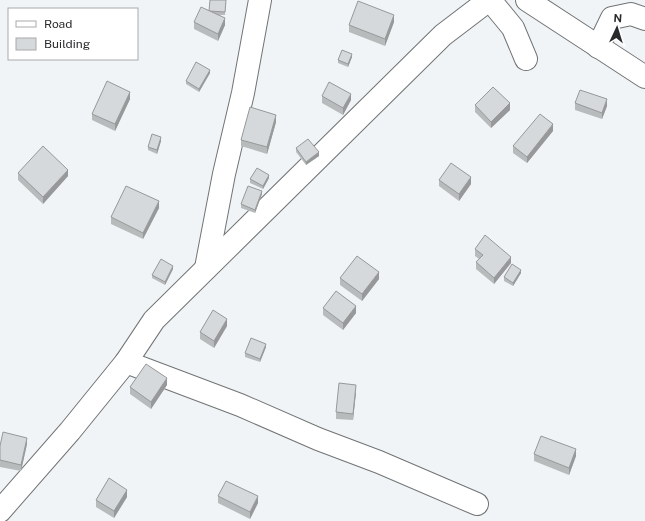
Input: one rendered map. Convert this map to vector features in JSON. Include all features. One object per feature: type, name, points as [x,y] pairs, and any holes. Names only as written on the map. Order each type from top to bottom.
[{"type":"street","points":[[206,268],[224,174],[243,93],[260,0]]},
{"type":"street","points":[[0,511],[70,431],[126,362],[154,320],[443,35],[489,0],[513,28],[526,59]]},
{"type":"street","points":[[527,0],[645,77]]},
{"type":"street","points":[[598,47],[612,18],[631,14],[645,19]]},
{"type":"street","points":[[126,362],[240,405],[318,439],[379,462],[476,504]]},
{"type":"building","points":[[210,0],[226,0],[225,12],[209,11]]},
{"type":"building","points":[[358,1],[394,15],[385,39],[349,25]]},
{"type":"building","points":[[201,7],[225,18],[218,34],[194,22]]},
{"type":"building","points":[[342,50],[352,54],[348,64],[338,60]]},
{"type":"building","points":[[196,62],[210,70],[199,89],[186,81]]},
{"type":"building","points":[[107,81],[130,92],[115,124],[92,114]]},
{"type":"building","points":[[329,82],[351,94],[343,108],[322,96]]},
{"type":"building","points":[[493,87],[510,103],[491,122],[475,105]]},
{"type":"building","points":[[580,90],[607,99],[602,113],[575,103]]},
{"type":"building","points":[[250,107],[276,115],[267,147],[241,140]]},
{"type":"building","points":[[540,114],[553,124],[527,157],[513,146]]},
{"type":"building","points":[[152,134],[161,137],[157,150],[148,147]]},
{"type":"building","points":[[308,139],[319,152],[306,162],[296,148]]},
{"type":"building","points":[[43,146],[68,170],[43,197],[18,173]]},
{"type":"building","points":[[451,163],[471,177],[459,194],[439,180]]},
{"type":"building","points":[[257,168],[269,175],[263,186],[250,179]]},
{"type":"building","points":[[126,186],[159,201],[143,233],[111,217]]},
{"type":"building","points":[[248,186],[262,191],[255,210],[241,204]]},
{"type":"building","points":[[485,235],[511,257],[494,278],[476,262],[483,255],[475,249]]},
{"type":"building","points":[[357,256],[379,272],[362,294],[340,278]]},
{"type":"building","points":[[161,259],[173,266],[165,282],[152,275]]},
{"type":"building","points":[[512,264],[521,270],[513,283],[504,277]]},
{"type":"building","points":[[336,291],[356,306],[343,323],[323,308]]},
{"type":"building","points":[[213,310],[227,319],[214,341],[200,332]]},
{"type":"building","points":[[251,338],[266,344],[260,359],[245,353]]},
{"type":"building","points":[[146,364],[167,378],[151,402],[130,387]]},
{"type":"building","points":[[339,383],[356,385],[353,414],[336,412]]},
{"type":"building","points":[[3,432],[27,438],[21,465],[0,460],[0,446]]},
{"type":"building","points":[[541,436],[576,449],[569,468],[534,454]]},
{"type":"building","points":[[109,478],[127,490],[114,511],[96,500]]},
{"type":"building","points":[[226,481],[258,496],[250,512],[218,496]]}]
